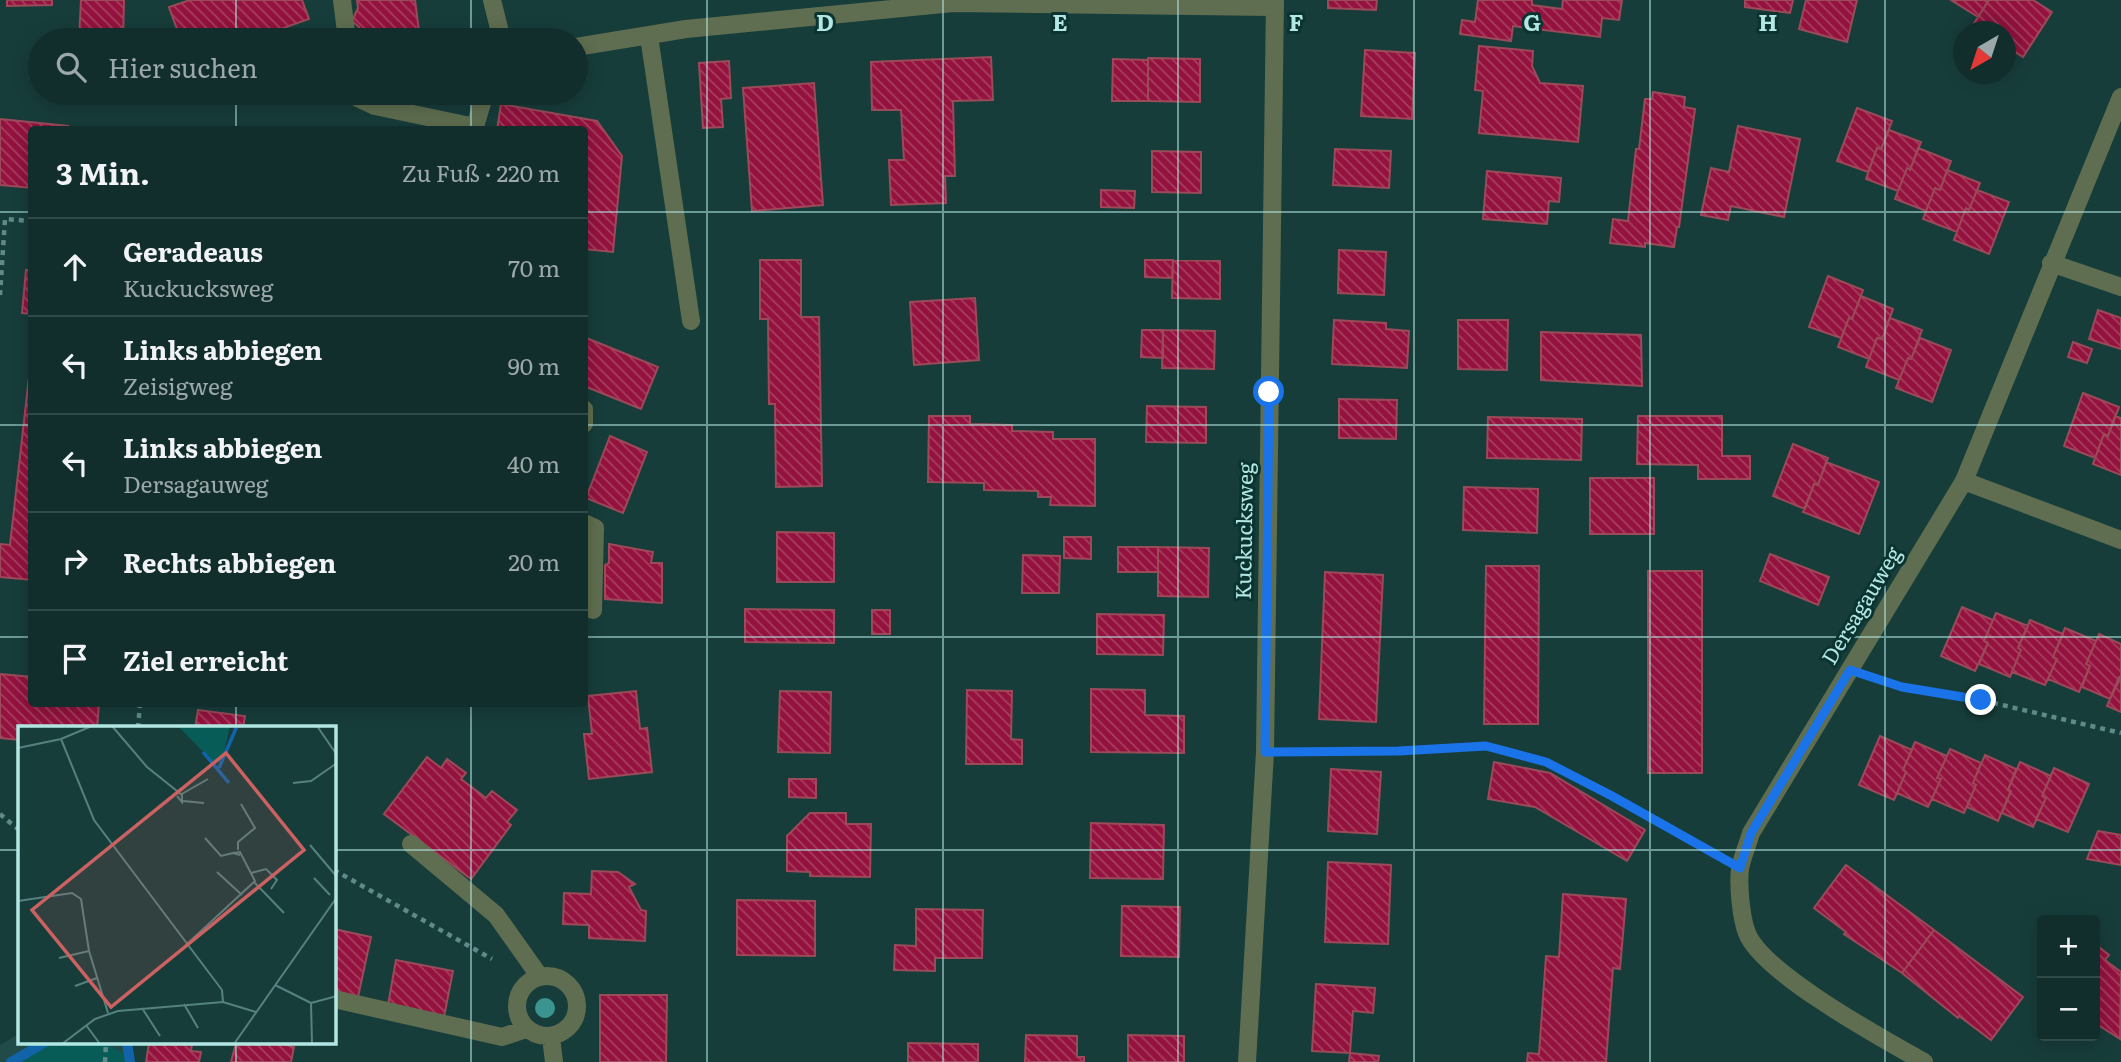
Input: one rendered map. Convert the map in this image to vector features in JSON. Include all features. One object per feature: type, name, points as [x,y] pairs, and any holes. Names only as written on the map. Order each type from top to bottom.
[{"type":"street","points":[[342,0],[346,28]]},
{"type":"street","points":[[492,0],[499,28]]},
{"type":"street","points":[[588,45],[686,29],[953,3],[1275,3]]},
{"type":"street","name":"Kuckucksweg","points":[[1247,1062],[1265,752],[1275,3]]},
{"type":"street","points":[[649,36],[691,321]]},
{"type":"street","name":"Dersagauweg","points":[[1924,1062],[1865,1029],[1767,961],[1747,934],[1741,899],[1740,868],[1751,833],[1964,481],[2121,97]]},
{"type":"street","points":[[373,105],[465,126]]},
{"type":"street","points":[[475,126],[481,105]]},
{"type":"street","points":[[2052,263],[2121,287]]},
{"type":"street","points":[[1964,481],[2121,540]]},
{"type":"street","points":[[588,525],[594,528],[593,610]]},
{"type":"street","points":[[411,844],[496,915],[535,979]]},
{"type":"street","points":[[551,975],[568,983],[578,1002],[578,1013],[567,1030],[551,1037],[537,1035],[526,1029],[517,1016],[518,996],[535,979],[551,975]]},
{"type":"street","points":[[336,999],[502,1037],[526,1029]]},
{"type":"street","points":[[551,1037],[554,1062]]},
{"type":"path","points":[[0,295],[2,220],[28,221]]},
{"type":"path","points":[[1850,670],[1902,687],[1981,700],[2121,733]]},
{"type":"path","points":[[138,726],[140,707]]},
{"type":"path","points":[[1265,752],[1399,751],[1486,746],[1546,762],[1740,868]]},
{"type":"path","points":[[0,814],[18,829]]},
{"type":"path","points":[[336,871],[535,979]]},
{"type":"path","points":[[105,1062],[106,1044]]},
{"type":"shaded area","points":[[18,1035],[18,1044],[129,1044],[129,1062],[0,1062],[0,1045]]},
{"type":"shaded area","points":[[41,1044],[108,1044],[129,1057],[129,1062],[14,1062]]},
{"type":"building","points":[[7,0],[52,0],[52,5],[7,6]]},
{"type":"building","points":[[81,0],[124,0],[123,28],[80,28]]},
{"type":"building","points":[[190,0],[302,0],[309,19],[284,28],[177,28],[169,7]]},
{"type":"building","points":[[357,0],[415,0],[419,28],[359,28],[352,21],[358,8]]},
{"type":"building","points":[[1328,0],[1377,0],[1376,10],[1328,8]]},
{"type":"building","points":[[1478,0],[1532,0],[1532,5],[1562,9],[1563,0],[1622,0],[1619,20],[1602,18],[1600,37],[1513,26],[1511,41],[1460,34],[1462,20],[1475,22]]},
{"type":"building","points":[[1745,0],[1793,0],[1790,13],[1745,7]]},
{"type":"building","points":[[1806,0],[1857,0],[1847,42],[1799,29]]},
{"type":"building","points":[[1951,0],[1989,0],[1978,17]]},
{"type":"building","points":[[1989,0],[2033,0],[2052,12],[2023,57],[2016,52],[2016,21],[1976,21]]},
{"type":"building","points":[[1479,46],[1533,51],[1532,66],[1540,83],[1583,86],[1578,142],[1479,133],[1483,91],[1475,90]]},
{"type":"building","points":[[1365,50],[1415,53],[1412,119],[1361,116]]},
{"type":"building","points":[[991,57],[993,100],[953,101],[955,176],[945,176],[946,203],[891,205],[889,160],[904,160],[901,110],[872,110],[871,62]]},
{"type":"building","points":[[1148,58],[1200,59],[1200,102],[1148,101]]},
{"type":"building","points":[[1113,59],[1148,60],[1148,101],[1112,101]]},
{"type":"building","points":[[729,61],[731,98],[721,99],[723,127],[703,128],[699,63]]},
{"type":"building","points":[[814,83],[823,205],[752,211],[743,88]]},
{"type":"building","points":[[1653,92],[1685,97],[1684,107],[1695,109],[1674,247],[1645,243],[1645,247],[1610,243],[1613,219],[1628,221],[1645,99],[1652,99]]},
{"type":"building","points":[[501,105],[597,121],[622,156],[613,252],[588,249],[588,126],[498,126]]},
{"type":"building","points":[[1857,108],[1892,121],[1868,172],[1837,161]]},
{"type":"building","points":[[0,119],[68,126],[28,126],[28,188],[0,185]]},
{"type":"building","points":[[1738,126],[1800,139],[1784,217],[1731,206],[1728,220],[1701,215],[1711,168],[1729,172]]},
{"type":"building","points":[[1889,130],[1921,142],[1898,191],[1866,179],[1877,148],[1881,149]]},
{"type":"building","points":[[1918,148],[1951,161],[1940,190],[1935,188],[1926,211],[1895,199]]},
{"type":"building","points":[[1335,149],[1391,151],[1389,188],[1333,185]]},
{"type":"building","points":[[1152,151],[1201,152],[1201,193],[1152,192]]},
{"type":"building","points":[[1947,170],[1980,183],[1957,232],[1923,219],[1935,188],[1940,190]]},
{"type":"building","points":[[1487,171],[1561,178],[1559,202],[1549,201],[1547,224],[1483,219]]},
{"type":"building","points":[[1101,190],[1135,191],[1134,208],[1101,207]]},
{"type":"building","points":[[1977,190],[2009,202],[1989,254],[1954,240],[1966,208],[1969,210]]},
{"type":"building","points":[[1339,250],[1386,252],[1384,295],[1338,293]]},
{"type":"building","points":[[760,260],[801,260],[801,317],[819,317],[822,486],[776,487],[775,404],[769,404],[768,319],[760,319]]},
{"type":"building","points":[[1145,260],[1173,260],[1172,278],[1145,277]]},
{"type":"building","points":[[1173,260],[1220,261],[1220,299],[1172,298]]},
{"type":"building","points":[[26,270],[28,314],[22,313]]},
{"type":"building","points":[[1828,276],[1863,290],[1841,338],[1809,327]]},
{"type":"building","points":[[1861,296],[1893,309],[1882,339],[1877,338],[1869,359],[1838,347]]},
{"type":"building","points":[[975,298],[979,360],[914,365],[910,302]]},
{"type":"building","points":[[2098,310],[2121,318],[2121,349],[2089,339]]},
{"type":"building","points":[[1890,318],[1922,330],[1911,359],[1908,358],[1899,380],[1866,367],[1877,338],[1882,339]]},
{"type":"building","points":[[1334,320],[1386,323],[1386,329],[1409,331],[1407,368],[1332,364]]},
{"type":"building","points":[[1458,320],[1508,320],[1507,370],[1458,369]]},
{"type":"building","points":[[1142,330],[1163,330],[1163,358],[1141,357]]},
{"type":"building","points":[[1163,330],[1215,331],[1214,369],[1162,368]]},
{"type":"building","points":[[1541,332],[1641,335],[1642,386],[1541,380]]},
{"type":"building","points":[[1920,338],[1951,350],[1932,402],[1896,388],[1908,358],[1911,359]]},
{"type":"building","points":[[588,339],[658,367],[641,409],[588,388]]},
{"type":"building","points":[[2073,342],[2092,349],[2087,363],[2068,357]]},
{"type":"building","points":[[28,385],[28,580],[0,577],[0,544],[10,545]]},
{"type":"building","points":[[2083,393],[2119,407],[2108,436],[2104,434],[2095,458],[2064,446]]},
{"type":"building","points":[[1339,399],[1397,400],[1396,439],[1339,438]]},
{"type":"building","points":[[1147,406],[1206,407],[1206,443],[1146,442]]},
{"type":"building","points":[[929,416],[970,416],[970,424],[1012,425],[1012,431],[1053,432],[1053,439],[1095,439],[1095,506],[1050,505],[1051,497],[1038,497],[1038,491],[984,490],[984,483],[928,482]]},
{"type":"building","points":[[1638,416],[1722,416],[1722,456],[1750,456],[1750,479],[1698,479],[1698,465],[1637,464]]},
{"type":"building","points":[[2115,416],[2121,418],[2121,475],[2093,464],[2104,434],[2108,436]]},
{"type":"building","points":[[1488,417],[1582,419],[1581,460],[1487,458]]},
{"type":"building","points":[[610,436],[647,452],[623,513],[588,499]]},
{"type":"building","points":[[1793,444],[1828,458],[1805,509],[1773,496]]},
{"type":"building","points":[[1826,462],[1879,482],[1859,534],[1803,512],[1814,484],[1818,485]]},
{"type":"building","points":[[1590,478],[1654,478],[1654,534],[1590,534]]},
{"type":"building","points":[[1464,487],[1538,489],[1537,533],[1463,530]]},
{"type":"building","points":[[777,532],[834,533],[834,582],[777,582]]},
{"type":"building","points":[[1064,537],[1091,537],[1091,559],[1064,558]]},
{"type":"building","points":[[609,544],[653,552],[651,563],[662,563],[662,603],[605,599],[605,565],[609,563]]},
{"type":"building","points":[[1118,547],[1158,547],[1158,572],[1118,572]]},
{"type":"building","points":[[1158,547],[1209,548],[1208,597],[1158,596]]},
{"type":"building","points":[[1770,554],[1829,577],[1818,605],[1760,581]]},
{"type":"building","points":[[1023,555],[1060,556],[1059,593],[1022,593]]},
{"type":"building","points":[[1486,566],[1539,566],[1538,724],[1484,724]]},
{"type":"building","points":[[1648,571],[1702,571],[1702,773],[1648,773]]},
{"type":"building","points":[[1325,572],[1383,575],[1376,722],[1319,719]]},
{"type":"building","points":[[1962,607],[1993,620],[1984,641],[1988,643],[1975,671],[1941,656]]},
{"type":"building","points":[[745,609],[834,610],[834,643],[745,642]]},
{"type":"building","points":[[872,610],[890,610],[890,634],[872,634]]},
{"type":"building","points":[[1996,613],[2028,626],[2018,648],[2021,650],[2010,677],[1979,664],[1988,643],[1984,641]]},
{"type":"building","points":[[1097,614],[1164,615],[1163,655],[1097,654]]},
{"type":"building","points":[[2030,620],[2063,634],[2053,657],[2057,659],[2045,685],[2012,672],[2021,650],[2018,648]]},
{"type":"building","points":[[2065,628],[2096,641],[2086,664],[2090,666],[2079,692],[2048,679],[2057,659],[2053,657]]},
{"type":"building","points":[[2099,634],[2121,644],[2121,677],[2110,699],[2082,687],[2090,666],[2086,664]]},
{"type":"building","points":[[0,674],[28,677],[28,707],[99,707],[97,726],[18,726],[18,740],[0,738]]},
{"type":"building","points":[[2121,677],[2121,712],[2107,706]]},
{"type":"building","points":[[1091,689],[1145,690],[1145,715],[1184,716],[1184,753],[1091,752]]},
{"type":"building","points":[[967,690],[1012,691],[1011,739],[1022,740],[1022,764],[966,764]]},
{"type":"building","points":[[636,691],[640,729],[647,728],[652,772],[589,779],[584,734],[592,734],[588,696]]},
{"type":"building","points":[[780,691],[831,692],[830,753],[778,752]]},
{"type":"building","points":[[198,710],[245,716],[243,726],[195,726]]},
{"type":"building","points":[[1880,736],[1912,750],[1894,800],[1859,785]]},
{"type":"building","points":[[1915,742],[1947,756],[1937,778],[1941,779],[1928,807],[1897,793]]},
{"type":"building","points":[[1950,749],[1981,763],[1973,783],[1976,785],[1964,813],[1932,799],[1941,779],[1937,778]]},
{"type":"building","points":[[1985,755],[2016,769],[2008,790],[2011,791],[1998,821],[1967,807],[1976,785],[1973,783]]},
{"type":"building","points":[[427,757],[441,768],[447,759],[466,773],[461,779],[486,798],[492,791],[517,810],[507,822],[511,825],[471,879],[384,814]]},
{"type":"building","points":[[1494,762],[1550,773],[1645,830],[1627,861],[1535,807],[1488,799]]},
{"type":"building","points":[[2020,762],[2051,776],[2042,796],[2046,798],[2033,827],[2002,813]]},
{"type":"building","points":[[2054,768],[2089,784],[2068,832],[2036,819],[2046,798],[2042,796]]},
{"type":"building","points":[[1331,769],[1381,772],[1377,834],[1328,831]]},
{"type":"building","points":[[789,779],[816,779],[816,798],[789,797]]},
{"type":"building","points":[[810,813],[846,813],[846,824],[871,824],[870,877],[810,876],[810,872],[787,871],[787,836]]},
{"type":"building","points":[[1091,823],[1164,825],[1163,879],[1090,878]]},
{"type":"building","points":[[2098,831],[2121,835],[2121,865],[2087,859]]},
{"type":"building","points":[[1328,862],[1391,865],[1388,944],[1325,942]]},
{"type":"building","points":[[1846,865],[1934,930],[1902,973],[1844,934],[1846,932],[1814,908]]},
{"type":"building","points":[[592,871],[618,872],[635,884],[629,887],[641,910],[646,911],[645,941],[589,938],[589,925],[563,924],[564,893],[591,894]]},
{"type":"building","points":[[1563,894],[1626,899],[1620,969],[1613,968],[1606,1062],[1527,1062],[1528,1053],[1539,1054],[1546,956],[1559,957]]},
{"type":"building","points":[[737,900],[815,901],[815,956],[737,955]]},
{"type":"building","points":[[1122,906],[1180,907],[1179,957],[1121,956]]},
{"type":"building","points":[[916,909],[983,910],[982,958],[935,958],[935,971],[894,970],[895,945],[916,946]]},
{"type":"building","points":[[336,929],[371,937],[358,997],[336,992]]},
{"type":"building","points":[[1934,930],[2023,997],[1991,1040],[1959,1016],[1958,1018],[1902,973]]},
{"type":"building","points":[[2100,948],[2109,955],[2105,960],[2121,972],[2120,1039],[2100,1026]]},
{"type":"building","points":[[396,960],[453,971],[444,1017],[388,1005]]},
{"type":"building","points":[[1316,984],[1375,988],[1373,1013],[1353,1011],[1350,1053],[1312,1051]]},
{"type":"building","points":[[600,995],[667,995],[666,1062],[600,1062]]},
{"type":"building","points":[[1026,1035],[1077,1036],[1077,1057],[1084,1057],[1084,1062],[1025,1062]]},
{"type":"building","points":[[1128,1035],[1184,1036],[1184,1062],[1128,1062]]},
{"type":"building","points":[[908,1043],[978,1044],[978,1062],[908,1062]]},
{"type":"building","points":[[149,1044],[192,1044],[191,1051],[201,1052],[199,1062],[146,1062]]},
{"type":"building","points":[[236,1044],[281,1044],[294,1047],[291,1062],[231,1062]]},
{"type":"building","points":[[1350,1053],[1379,1056],[1378,1062],[1349,1062]]},
{"type":"waterway","points":[[11,1062],[42,1044]]},
{"type":"waterway","points":[[127,1044],[130,1062]]},
{"type":"route","points":[[1269,392],[1265,752],[1399,751],[1486,746],[1546,762],[1740,868],[1751,833],[1850,670],[1902,687],[1981,700]]}]
